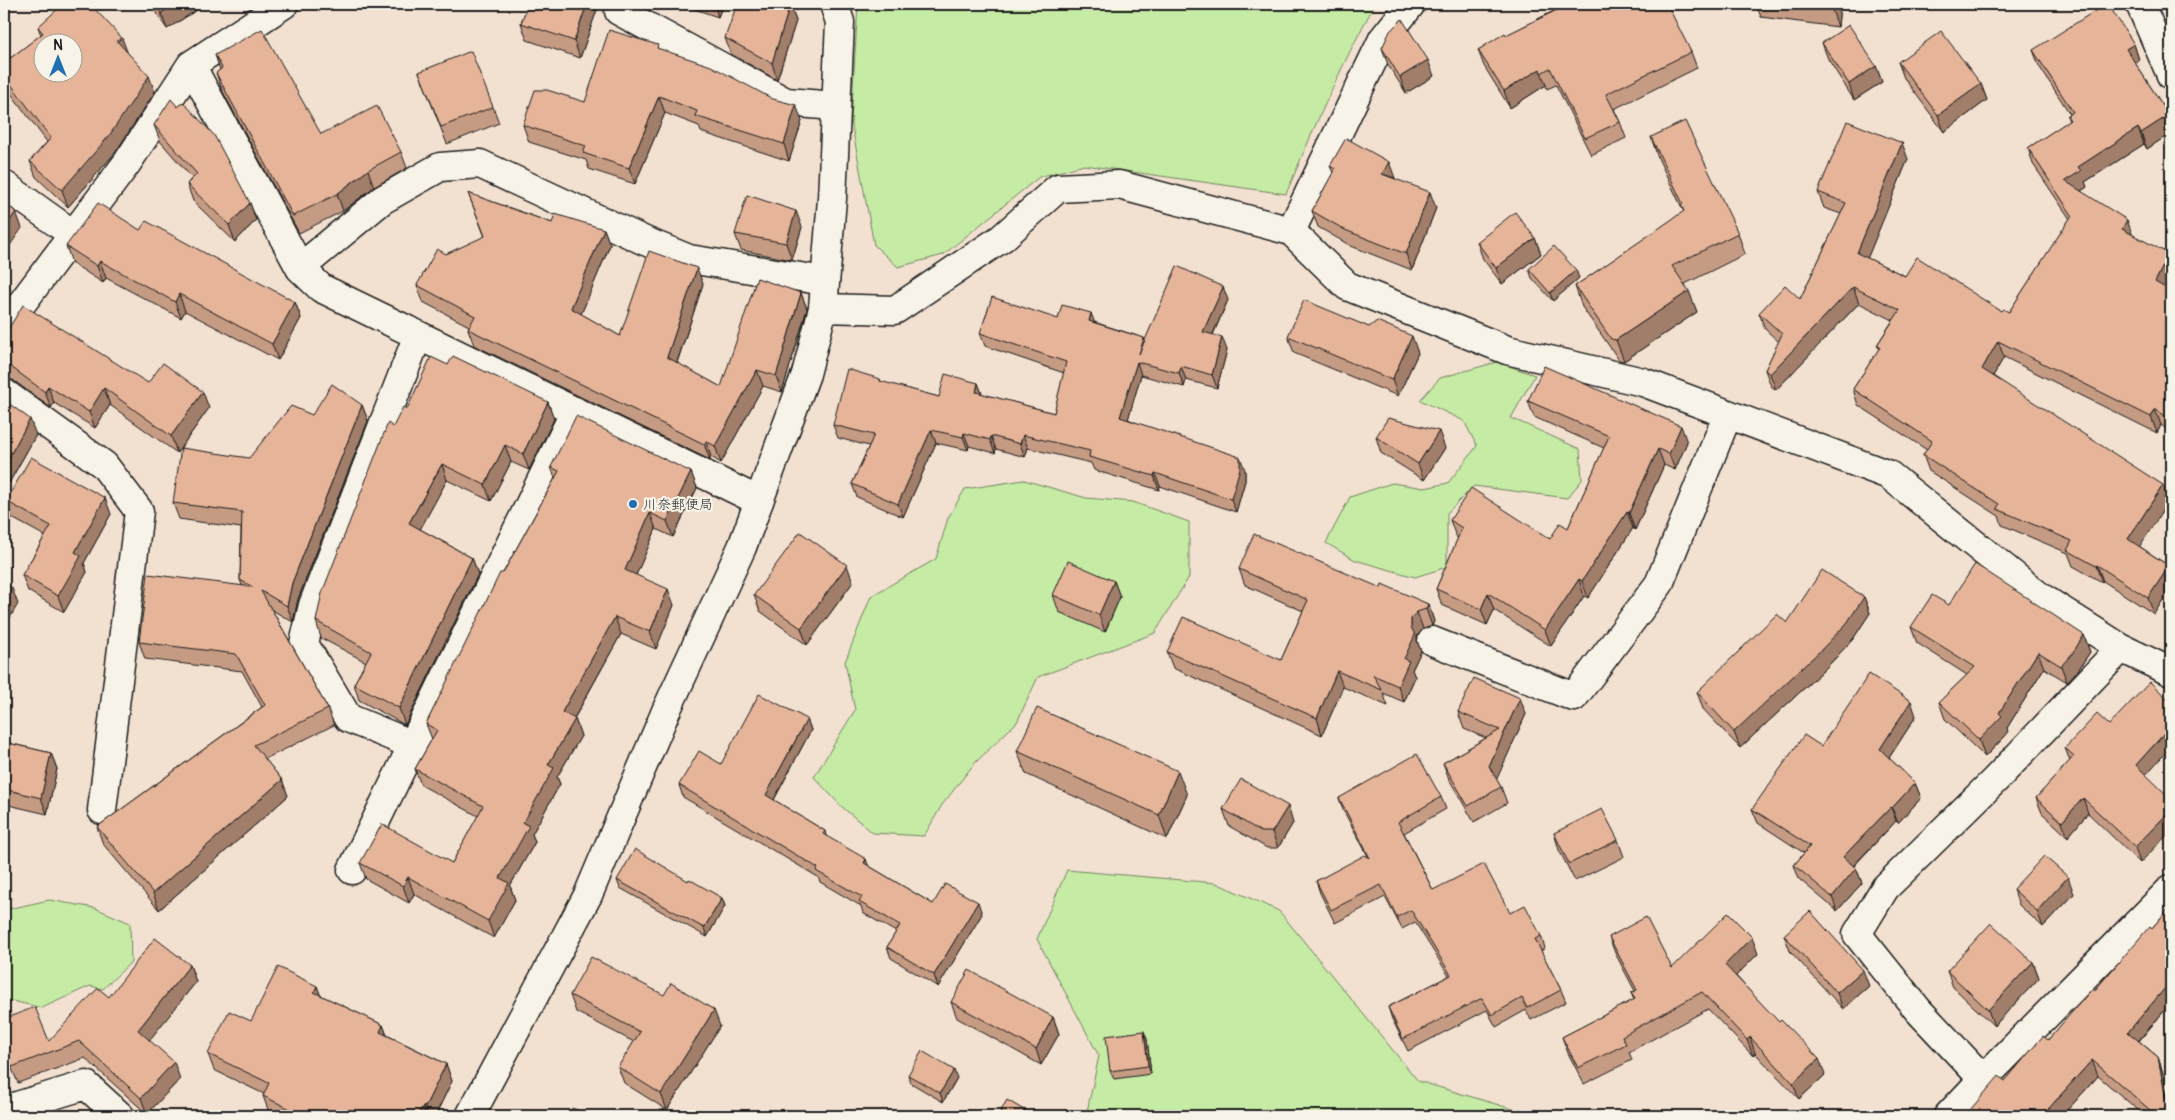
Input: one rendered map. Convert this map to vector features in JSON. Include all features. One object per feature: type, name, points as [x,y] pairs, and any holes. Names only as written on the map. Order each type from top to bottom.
[{"type":"street","points":[[4,327],[127,163],[191,66],[284,4]]},
{"type":"street","points":[[470,1116],[588,896],[666,711],[742,547],[806,374],[823,308],[832,199],[840,22],[834,4]]},
{"type":"street","points":[[1291,230],[1383,39],[1411,4]]},
{"type":"street","points":[[2140,4],[2171,75]]},
{"type":"street","points":[[619,11],[786,102],[835,106]]},
{"type":"street","points":[[191,66],[300,268],[321,288],[759,501]]},
{"type":"street","points":[[300,268],[382,200],[440,166],[480,164],[645,241],[689,259],[825,281]]},
{"type":"street","points":[[4,185],[74,235]]},
{"type":"street","points":[[823,308],[895,310],[1002,238],[1058,188],[1119,185],[1291,230],[1347,286],[1507,350],[1643,382],[1889,476],[2039,596],[2120,648],[2169,666]]},
{"type":"street","points":[[413,744],[348,718],[304,644],[313,605],[418,334]]},
{"type":"street","points":[[4,393],[104,465],[139,511],[102,810]]},
{"type":"street","points":[[352,870],[575,412]]},
{"type":"street","points":[[1432,640],[1574,697],[1659,584],[1728,414]]},
{"type":"street","points":[[1983,1079],[1918,1010],[1857,934],[1885,888],[1995,780],[2120,648]]},
{"type":"street","points":[[1948,1116],[2171,890]]},
{"type":"street","points":[[4,1110],[86,1085],[120,1116]]},
{"type":"green space","points":[[858,4],[1375,4],[1339,74],[1286,194],[1084,165],[1039,177],[943,255],[898,267],[874,245],[851,121]]},
{"type":"green space","points":[[1497,362],[1535,375],[1511,418],[1580,449],[1582,480],[1567,498],[1474,486],[1447,513],[1447,567],[1415,577],[1355,560],[1326,543],[1350,497],[1392,483],[1425,488],[1448,483],[1477,446],[1464,421],[1420,400],[1440,378]]},
{"type":"green space","points":[[1024,480],[1086,498],[1133,502],[1189,522],[1189,577],[1155,633],[1038,677],[1017,722],[974,764],[942,805],[924,836],[873,833],[841,806],[814,777],[855,710],[845,662],[871,596],[936,559],[948,518],[965,489]]},
{"type":"green space","points":[[1067,870],[1216,883],[1279,911],[1418,1081],[1536,1116],[1086,1116],[1099,1056],[1037,939]]},
{"type":"green space","points":[[49,900],[95,908],[130,923],[131,962],[103,989],[90,986],[42,1008],[4,999],[4,910]]},
{"type":"building","points":[[63,4],[90,4],[122,38],[117,41],[149,76],[109,136],[62,190],[30,161],[51,138],[4,75],[4,63],[32,41],[32,82],[82,82],[82,32],[42,32],[38,27]]},
{"type":"building","points":[[155,4],[175,4],[161,13]]},
{"type":"building","points":[[528,4],[587,4],[574,41],[521,23]]},
{"type":"building","points":[[737,4],[790,5],[772,63],[725,38]]},
{"type":"building","points":[[1566,4],[1660,4],[1662,8],[1668,6],[1691,52],[1606,94],[1620,122],[1585,138],[1550,68],[1541,73],[1540,69],[1504,91],[1478,50],[1505,33],[1506,35]]},
{"type":"building","points":[[1778,4],[1832,4],[1832,10]]},
{"type":"building","points":[[2108,4],[2134,44],[2126,49],[2169,115],[2141,133],[2138,128],[2078,167],[2081,171],[2065,181],[2127,220],[2122,229],[2169,254],[2155,282],[2171,291],[2171,368],[2169,373],[2171,375],[2171,420],[2155,409],[2151,417],[1998,341],[1982,369],[2163,485],[2128,539],[2169,566],[2148,598],[2097,565],[2067,550],[2072,541],[1997,509],[1999,504],[1923,455],[1932,441],[1853,389],[1880,347],[1877,345],[1900,310],[1853,287],[1770,374],[1765,370],[1782,334],[1759,313],[1785,285],[1800,299],[1846,203],[1818,192],[1847,121],[1902,143],[1857,253],[1905,276],[1917,257],[2001,311],[2003,309],[2009,312],[2072,215],[2028,148],[2070,120],[2067,116],[2073,112],[2033,50]]},
{"type":"building","points":[[1402,19],[1428,60],[1400,77],[1382,48],[1390,31]]},
{"type":"building","points":[[1849,25],[1876,66],[1849,84],[1822,43]]},
{"type":"building","points":[[262,29],[321,134],[377,106],[401,152],[368,170],[337,194],[293,216],[216,73],[222,68],[215,55]]},
{"type":"building","points":[[609,30],[658,45],[657,48],[711,66],[773,99],[796,105],[784,144],[695,116],[697,111],[659,96],[629,168],[583,153],[586,146],[523,125],[535,90],[547,90],[585,102]]},
{"type":"building","points":[[1941,31],[1981,84],[1938,115],[1898,62]]},
{"type":"building","points":[[471,51],[493,107],[441,127],[419,72]]},
{"type":"building","points":[[171,99],[178,107],[183,102],[214,135],[250,203],[229,225],[187,184],[197,174],[154,125]]},
{"type":"building","points":[[1685,121],[1738,233],[1672,266],[1689,291],[1616,340],[1611,339],[1575,286],[1684,211],[1681,205],[1683,204],[1651,137]]},
{"type":"building","points":[[1346,138],[1389,162],[1382,174],[1430,192],[1406,254],[1345,230],[1312,211],[1335,169],[1330,166]]},
{"type":"building","points":[[468,193],[552,223],[555,214],[604,229],[571,308],[620,336],[649,251],[697,268],[667,357],[721,387],[757,278],[801,293],[776,376],[757,370],[715,446],[706,441],[704,444],[468,329],[475,316],[417,285],[437,249],[446,254],[485,236]]},
{"type":"building","points":[[747,195],[796,211],[786,243],[735,234]]},
{"type":"building","points":[[4,202],[16,212],[4,229]]},
{"type":"building","points":[[98,203],[140,230],[146,221],[295,302],[272,344],[179,294],[175,302],[100,261],[97,266],[66,246]]},
{"type":"building","points":[[1515,212],[1535,238],[1496,268],[1477,242]]},
{"type":"building","points":[[1554,246],[1576,270],[1550,293],[1529,269]]},
{"type":"building","points":[[1177,266],[1223,287],[1203,332],[1222,337],[1212,375],[1181,366],[1179,373],[1137,362],[1120,417],[1240,457],[1240,468],[1231,499],[1155,473],[1154,476],[1089,457],[1090,451],[1023,435],[1020,444],[991,436],[990,440],[964,433],[963,437],[931,430],[898,504],[852,484],[874,435],[833,425],[847,369],[880,379],[880,381],[939,397],[945,374],[978,383],[976,392],[1054,413],[1066,362],[980,333],[992,297],[1058,319],[1062,305],[1091,313],[1089,321],[1144,338],[1139,354]]},
{"type":"building","points":[[1304,300],[1369,327],[1377,321],[1412,336],[1392,380],[1288,336]]},
{"type":"building","points":[[23,305],[148,383],[163,363],[203,392],[171,436],[104,388],[89,412],[48,386],[45,392],[4,363],[4,336]]},
{"type":"building","points":[[453,356],[548,402],[523,454],[505,445],[485,485],[442,464],[409,523],[472,558],[399,708],[354,684],[371,652],[316,621],[322,593],[388,423],[393,427],[403,407],[407,409],[431,357],[448,365]]},
{"type":"building","points":[[1544,366],[1681,426],[1669,454],[1658,449],[1629,513],[1627,512],[1582,581],[1579,579],[1545,630],[1488,593],[1481,609],[1436,589],[1462,528],[1450,520],[1471,488],[1550,539],[1560,523],[1568,528],[1609,436],[1528,401]]},
{"type":"building","points":[[332,384],[362,405],[292,583],[287,606],[261,591],[328,709],[254,745],[282,780],[153,893],[97,827],[265,705],[236,654],[139,642],[148,574],[253,587],[240,580],[242,512],[173,503],[181,448],[249,458],[291,406],[312,415]]},
{"type":"building","points":[[4,400],[30,419],[4,466]]},
{"type":"building","points":[[576,416],[691,472],[667,521],[650,513],[625,570],[668,589],[650,632],[615,617],[562,712],[575,719],[548,765],[554,768],[523,823],[529,826],[500,878],[509,883],[488,921],[408,877],[403,886],[360,863],[382,824],[452,863],[483,806],[415,769],[437,730],[426,724],[500,573],[503,573],[559,471],[551,467]]},
{"type":"building","points":[[1388,418],[1439,431],[1418,464],[1376,437]]},
{"type":"building","points":[[31,457],[105,498],[75,552],[81,556],[58,596],[22,575],[51,526],[6,501]]},
{"type":"building","points":[[800,532],[847,565],[801,628],[754,595]]},
{"type":"building","points":[[1254,534],[1381,588],[1382,584],[1428,604],[1426,609],[1417,612],[1411,619],[1411,627],[1415,635],[1404,659],[1409,661],[1398,686],[1373,675],[1382,690],[1337,671],[1317,718],[1167,652],[1183,617],[1281,660],[1308,600],[1239,569]]},
{"type":"building","points":[[1068,561],[1114,581],[1099,615],[1053,595]]},
{"type":"building","points":[[1975,564],[2084,635],[2072,654],[2061,666],[2038,652],[1999,713],[2002,716],[1979,740],[1939,702],[1975,667],[1911,627],[1932,595],[1949,605]]},
{"type":"building","points":[[1822,570],[1864,597],[1847,623],[1822,649],[1734,732],[1697,692],[1777,614],[1787,623]]},
{"type":"building","points":[[4,583],[12,588],[4,601]]},
{"type":"building","points":[[1869,674],[1911,701],[1880,749],[1915,783],[1843,857],[1856,868],[1832,897],[1794,865],[1810,846],[1752,809],[1804,735],[1821,746]]},
{"type":"building","points":[[1474,678],[1520,698],[1489,766],[1501,787],[1468,806],[1443,763],[1500,730],[1458,712]]},
{"type":"building","points":[[2150,682],[2171,702],[2171,726],[2136,765],[2171,799],[2171,810],[2135,847],[2083,798],[2062,822],[2036,798],[2074,756],[2065,748],[2097,714],[2109,725]]},
{"type":"building","points":[[759,694],[807,719],[766,795],[825,831],[823,834],[866,859],[864,863],[933,904],[945,884],[978,902],[934,975],[887,947],[900,925],[859,902],[862,897],[816,871],[818,868],[679,785],[699,751],[721,764]]},
{"type":"building","points":[[1037,708],[1178,771],[1159,815],[1017,751]]},
{"type":"building","points":[[4,742],[51,753],[41,798],[4,789]]},
{"type":"building","points":[[1417,754],[1441,797],[1398,822],[1433,890],[1484,864],[1510,913],[1525,905],[1541,936],[1535,939],[1561,990],[1527,1008],[1522,998],[1492,1015],[1482,998],[1403,1039],[1388,1007],[1451,975],[1411,910],[1397,917],[1381,885],[1331,910],[1316,881],[1365,855],[1370,858],[1339,798]]},
{"type":"building","points":[[1241,779],[1288,806],[1272,832],[1261,832],[1223,809]]},
{"type":"building","points":[[1602,809],[1618,840],[1569,864],[1554,833]]},
{"type":"building","points":[[635,849],[688,881],[689,879],[722,898],[704,928],[617,880]]},
{"type":"building","points":[[2044,856],[2068,877],[2037,911],[2013,889]]},
{"type":"building","points":[[2171,906],[2171,981],[2128,1032],[2158,1057],[2169,1116],[2157,1116],[2092,1060],[2042,1116],[1971,1116],[1974,1113],[1970,1110],[1999,1076],[2005,1081],[2043,1036],[2048,1040],[2092,989],[2094,991],[2150,926],[2152,928]]},
{"type":"building","points":[[1810,911],[1863,970],[1837,993],[1784,935]]},
{"type":"building","points":[[1728,913],[1752,937],[1725,965],[1779,1022],[1781,1020],[1819,1059],[1793,1083],[1750,1037],[1747,1040],[1702,992],[1622,1036],[1626,1044],[1578,1068],[1562,1037],[1635,999],[1631,993],[1637,990],[1609,937],[1646,917],[1672,968]]},
{"type":"building","points":[[1991,923],[2033,962],[1988,1010],[1947,971]]},
{"type":"building","points":[[155,938],[190,965],[138,1030],[174,1062],[141,1098],[79,1041],[12,1067],[4,1048],[4,1019],[35,1007],[49,1041],[98,988],[109,997]]},
{"type":"building","points":[[591,957],[664,995],[671,983],[714,1010],[661,1094],[618,1067],[640,1032],[570,995]]},
{"type":"building","points":[[278,967],[317,986],[314,992],[383,1025],[380,1032],[446,1064],[425,1107],[423,1106],[417,1116],[305,1116],[263,1096],[269,1083],[208,1054],[229,1011],[251,1021]]},
{"type":"building","points":[[969,970],[1053,1017],[1036,1049],[951,1002]]},
{"type":"building","points":[[1144,1031],[1148,1066],[1110,1071],[1106,1036]]},
{"type":"building","points":[[922,1051],[954,1070],[940,1093],[908,1075]]},
{"type":"building","points":[[1007,1100],[1034,1116],[998,1116]]},
{"type":"building","points":[[572,1108],[593,1116],[569,1116]]},
{"type":"place","name":"川奈郵便局","points":[[633,504]]}]
